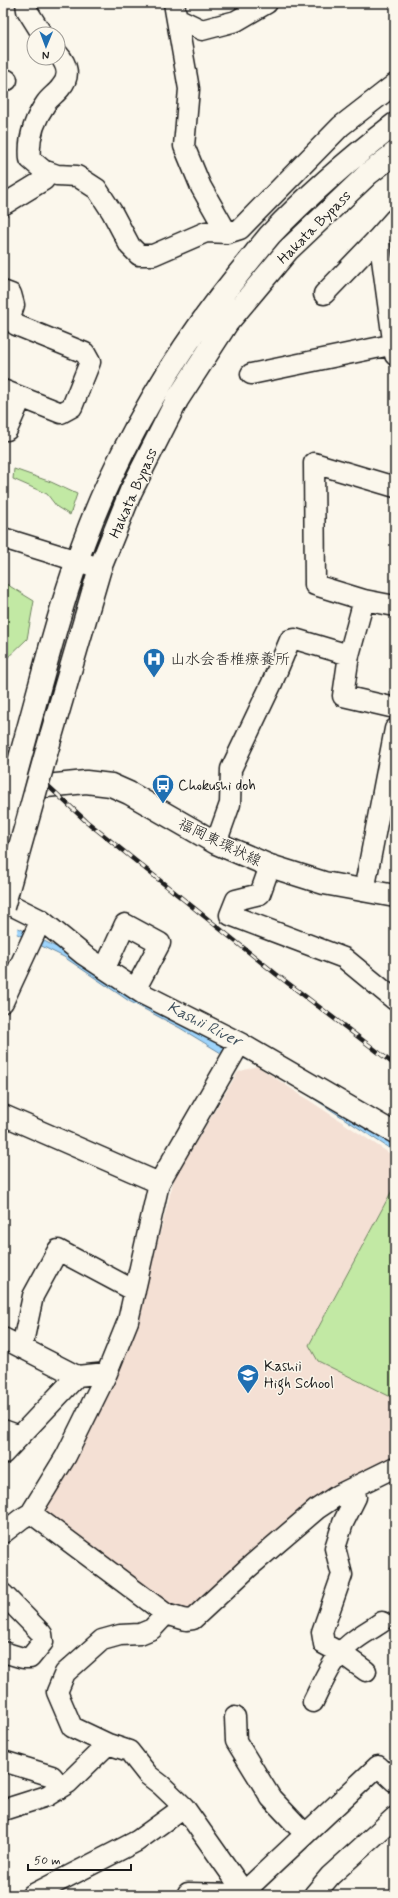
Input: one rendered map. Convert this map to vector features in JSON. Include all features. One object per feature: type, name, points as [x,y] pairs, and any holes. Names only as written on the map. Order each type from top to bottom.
[{"type":"main road","name":"Hakata Bypass","points":[[3,820],[55,628],[77,561],[109,481],[157,388],[208,310],[270,236],[353,156],[395,124]]},
{"type":"main road","name":"Hakata Bypass","points":[[3,907],[100,568],[131,491],[177,400],[227,323],[288,250],[368,174],[395,153]]},
{"type":"main road","name":"福岡東環状線","points":[[3,778],[27,784],[52,785],[86,782],[111,785],[129,793],[216,843],[270,866],[324,883],[395,896]]},
{"type":"street","points":[[26,3],[27,10],[37,26]]},
{"type":"street","points":[[179,8],[202,30],[236,21],[267,3]]},
{"type":"street","points":[[179,8],[189,89],[184,146],[201,187],[227,233]]},
{"type":"street","points":[[66,65],[68,73],[62,87],[46,102],[33,128],[28,145],[30,159],[43,170],[57,175],[77,176],[97,189],[112,212],[130,246],[139,254],[153,255],[206,232],[227,233],[240,229],[341,126],[395,84]]},
{"type":"street","points":[[3,205],[44,180],[49,172]]},
{"type":"street","points":[[324,294],[395,219]]},
{"type":"street","points":[[251,374],[394,348],[379,237]]},
{"type":"street","points":[[3,291],[11,294],[14,305],[10,317],[16,325],[85,353],[90,362],[72,407],[61,413],[3,390]]},
{"type":"street","points":[[7,430],[21,398]]},
{"type":"street","points":[[395,487],[314,463],[315,585],[364,600],[395,606]]},
{"type":"street","points":[[3,538],[100,568]]},
{"type":"street","points":[[364,600],[349,655],[343,696],[395,708]]},
{"type":"street","points":[[216,843],[230,804],[231,769],[272,683],[290,640],[295,639],[349,655]]},
{"type":"street","points":[[364,891],[395,729]]},
{"type":"street","points":[[270,866],[260,894],[236,900],[230,915],[344,958],[395,1000]]},
{"type":"street","points":[[3,901],[41,920],[84,955],[136,988],[240,1043],[395,1133]]},
{"type":"street","points":[[3,1002],[41,920]]},
{"type":"street","points":[[105,968],[125,924],[160,943],[136,988]]},
{"type":"street","points":[[3,1533],[21,1519],[32,1513],[66,1456],[107,1373],[128,1321],[159,1183],[240,1043]]},
{"type":"street","points":[[3,1115],[159,1183]]},
{"type":"street","points":[[22,1347],[33,1296],[58,1250],[135,1290]]},
{"type":"street","points":[[3,1338],[77,1376],[107,1373]]},
{"type":"street","points":[[3,1454],[12,1433],[77,1376]]},
{"type":"street","points":[[32,1513],[166,1614],[186,1620],[193,1619],[248,1568],[317,1509],[354,1487],[395,1468]]},
{"type":"street","points":[[354,1487],[356,1497],[343,1523],[335,1548],[342,1575],[322,1632],[324,1644],[341,1653],[366,1671]]},
{"type":"street","points":[[3,1594],[42,1634],[43,1642],[30,1658],[23,1658],[3,1652]]},
{"type":"street","points":[[166,1614],[152,1629],[140,1634],[120,1635],[102,1640],[65,1673],[57,1692],[72,1727],[108,1744],[129,1751],[148,1775],[184,1807],[239,1885],[250,1892]]},
{"type":"street","points":[[313,1702],[334,1662],[341,1653],[350,1643],[382,1622]]},
{"type":"street","points":[[235,1717],[236,1741],[271,1798],[305,1834]]},
{"type":"street","points":[[3,1810],[46,1796],[68,1783],[108,1744]]},
{"type":"street","points":[[3,1761],[52,1776],[61,1787]]},
{"type":"street","points":[[188,1893],[237,1894],[250,1892],[305,1834],[378,1766],[395,1782]]},
{"type":"street","points":[[32,1895],[137,1841],[184,1807]]},
{"type":"street","points":[[314,1895],[330,1876],[395,1817]]},
{"type":"shaded area","name":"Kashii High School","points":[[257,1066],[395,1157],[395,1460],[329,1493],[188,1610],[177,1609],[40,1513],[135,1330],[174,1179],[238,1072]]},
{"type":"green space","points":[[14,469],[51,482],[77,494],[70,515],[57,507],[47,494],[13,479]]},
{"type":"green space","points":[[3,582],[34,601],[27,639],[3,662]]},
{"type":"green space","points":[[395,1185],[395,1399],[318,1361],[309,1345]]},
{"type":"water","points":[[3,920],[54,946],[70,951],[395,1138],[395,1152],[278,1075],[245,1059],[221,1053],[180,1028],[129,1001],[64,957],[3,927]]},
{"type":"pier","points":[[3,918],[19,926],[16,936],[3,929]]},
{"type":"railway","points":[[3,744],[86,821],[276,974],[395,1065]]},
{"type":"place","name":"山水会香椎療養所","points":[[154,678]]},
{"type":"place","name":"Chokushi doh","points":[[163,804]]},
{"type":"place","name":"Kashii High School","points":[[248,1394]]},
{"type":"water label","name":"Kashii River","points":[[205,1023]]}]
